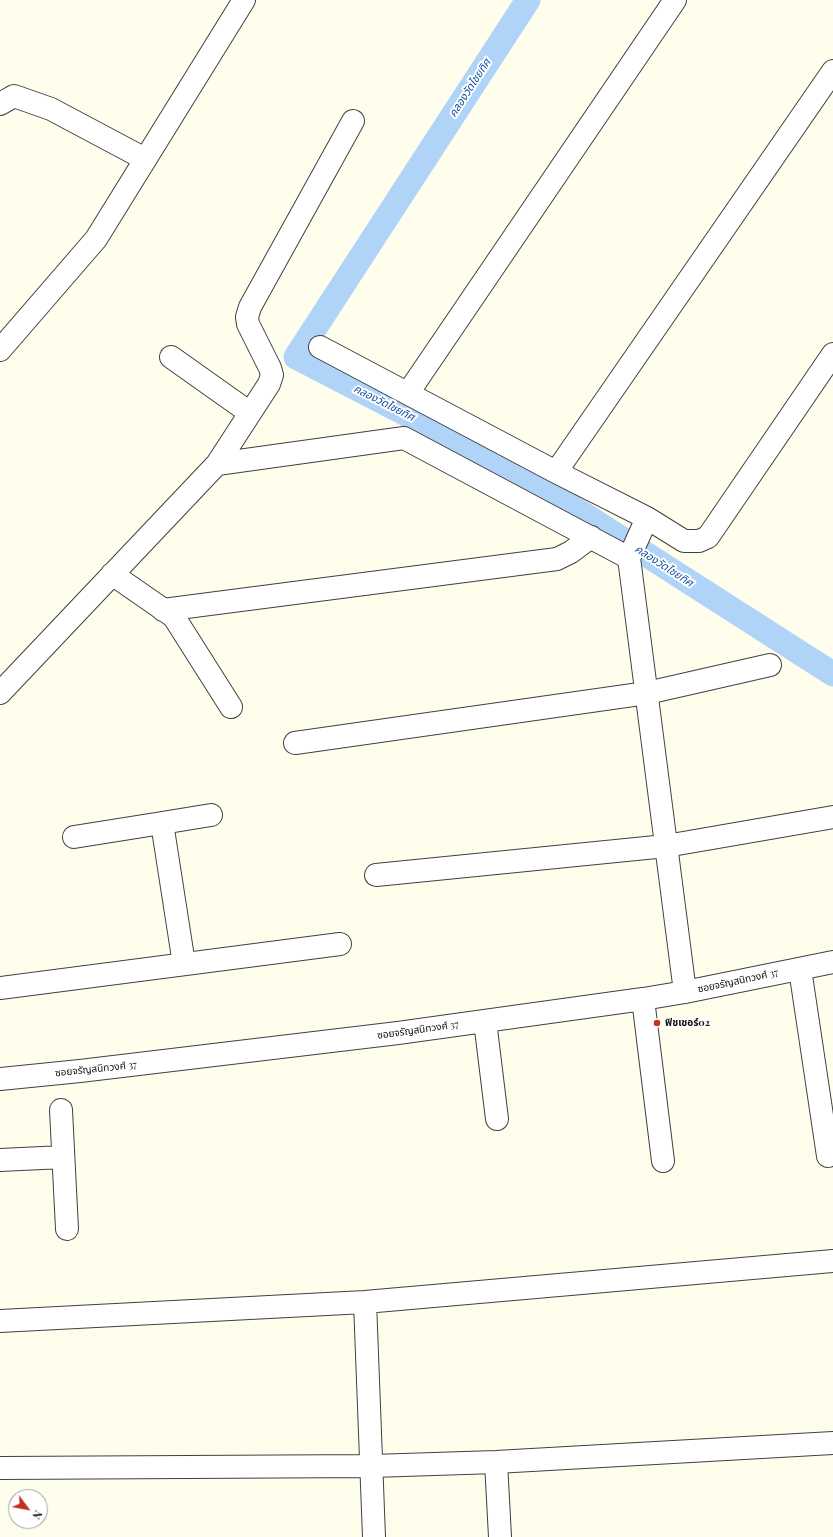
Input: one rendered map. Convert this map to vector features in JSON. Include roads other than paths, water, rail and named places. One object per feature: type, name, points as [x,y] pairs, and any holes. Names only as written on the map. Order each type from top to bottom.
[{"type":"street","points":[[0,350],[96,239],[244,0]]},
{"type":"street","points":[[408,393],[675,0]]},
{"type":"street","points":[[556,472],[833,72]]},
{"type":"street","points":[[0,104],[14,96],[51,109],[145,159]]},
{"type":"street","points":[[0,693],[216,464],[269,384],[272,375],[270,368],[248,324],[247,317],[250,307],[353,121]]},
{"type":"street","points":[[320,347],[556,472],[647,518],[684,541],[699,542],[708,537],[833,354]]},
{"type":"street","points":[[171,357],[250,413]]},
{"type":"street","points":[[216,464],[404,438],[591,537],[632,550]]},
{"type":"street","points":[[647,518],[632,550],[647,693],[685,992]]},
{"type":"street","points":[[163,610],[557,558],[571,552],[591,537]]},
{"type":"street","points":[[112,574],[174,617],[231,707]]},
{"type":"street","points":[[295,743],[647,693],[770,665]]},
{"type":"street","points":[[74,837],[211,815]]},
{"type":"street","points":[[376,876],[666,846],[833,818]]},
{"type":"street","points":[[162,823],[184,964]]},
{"type":"street","points":[[0,988],[340,944]]},
{"type":"street","name":"ซอยจรัญสนิทวงศ์ 37","points":[[0,1079],[390,1034],[643,999],[833,962]]},
{"type":"street","points":[[800,969],[828,1156]]},
{"type":"street","points":[[643,999],[663,1161]]},
{"type":"street","points":[[485,1020],[497,1119]]},
{"type":"street","points":[[61,1110],[67,1229]]},
{"type":"street","points":[[0,1160],[63,1157]]},
{"type":"street","points":[[0,1321],[365,1302],[833,1262]]},
{"type":"street","points":[[365,1302],[374,1537]]},
{"type":"street","points":[[0,1468],[372,1466],[496,1462],[833,1443]]},
{"type":"street","points":[[496,1462],[500,1537]]},
{"type":"waterway","name":"คลองวัดไชยทิศ","points":[[528,0],[296,357],[516,471],[833,674]]},
{"type":"place","name":"ฟิชเชอร์02","points":[[657,1023]]}]
